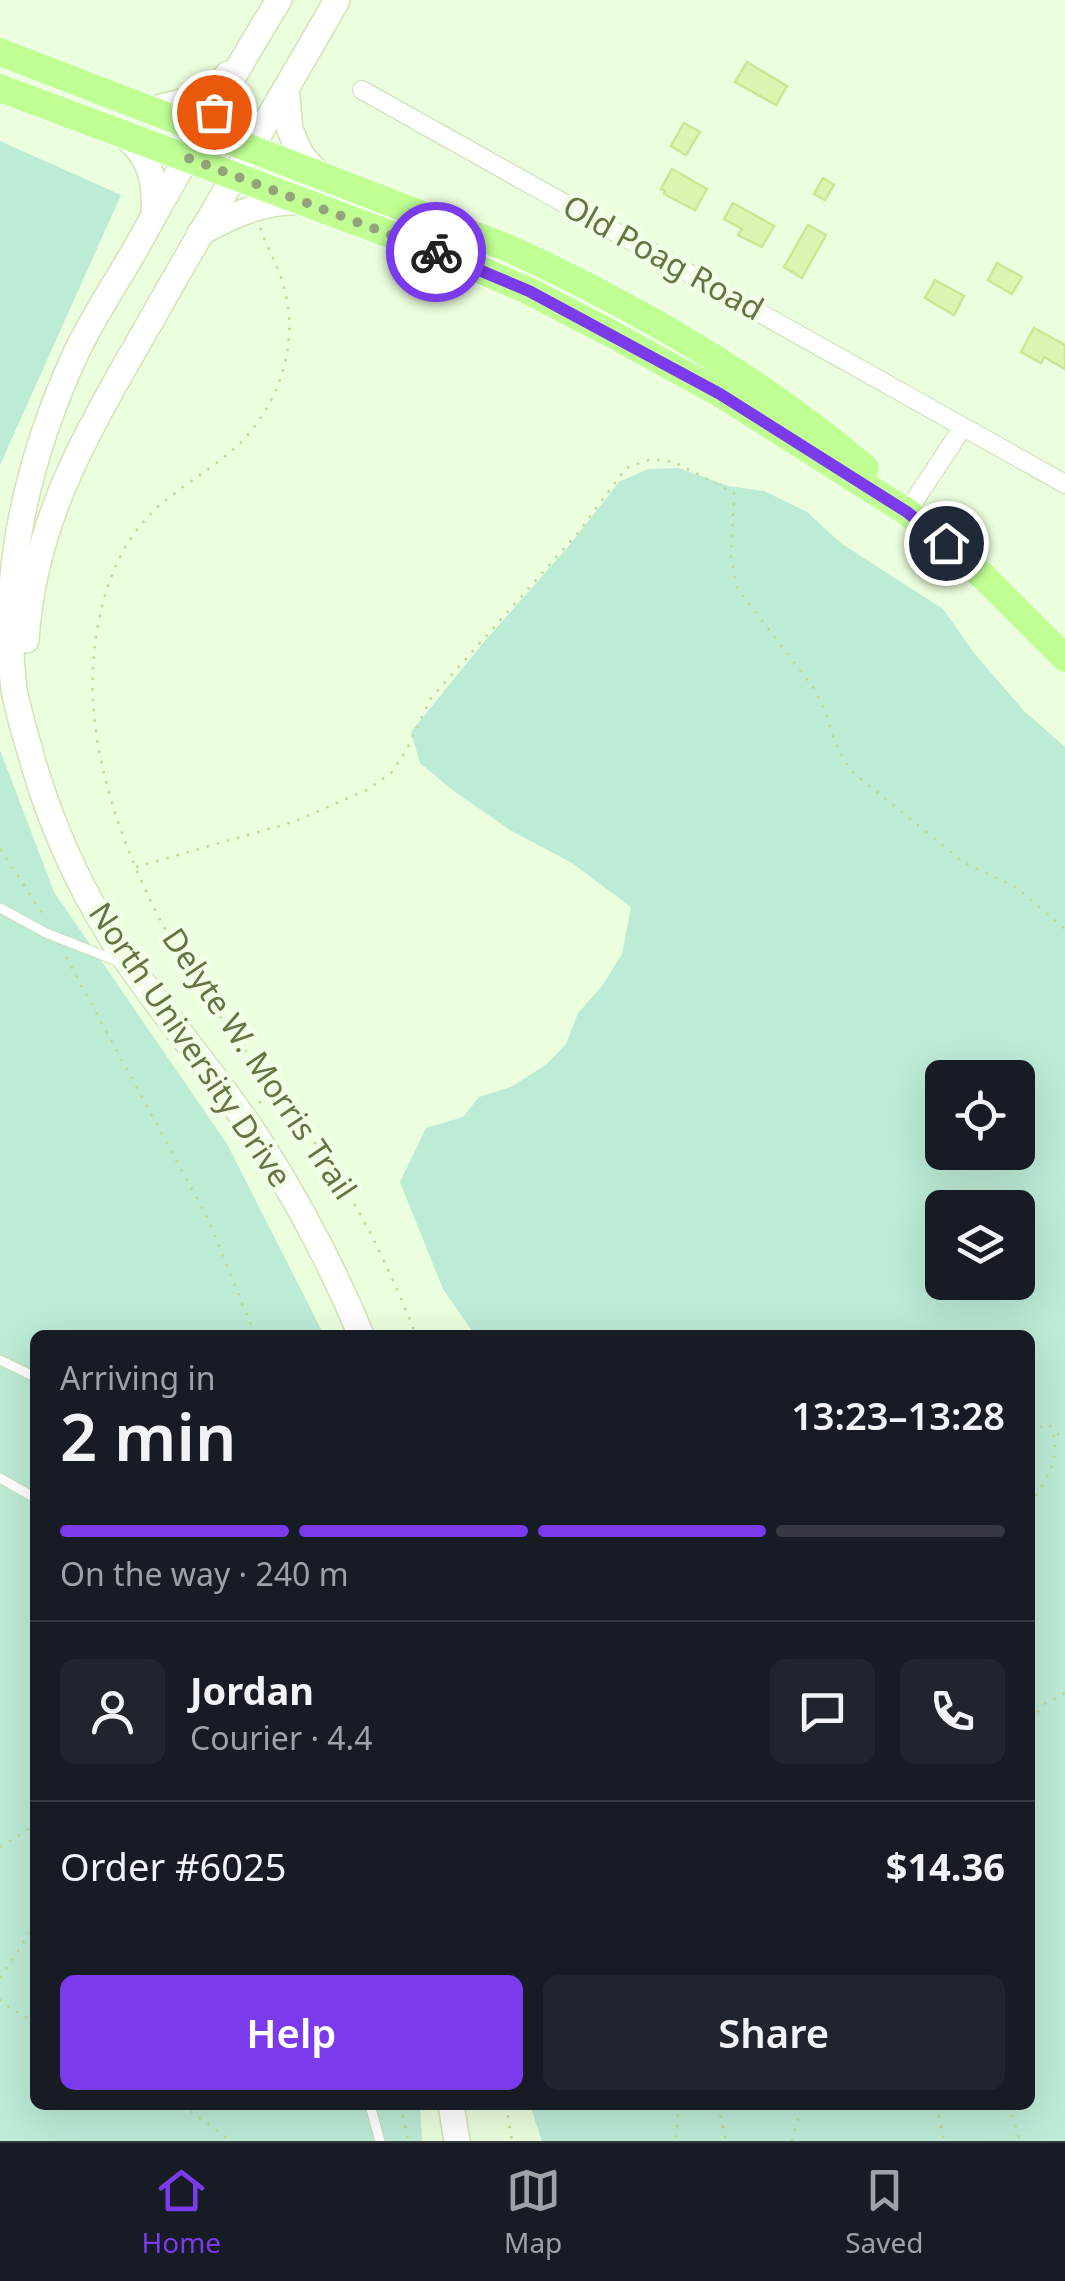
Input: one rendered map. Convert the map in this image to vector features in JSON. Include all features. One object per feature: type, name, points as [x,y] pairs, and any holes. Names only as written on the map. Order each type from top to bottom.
[{"type":"main road","points":[[149,110],[184,103],[222,82],[279,0]]},
{"type":"main road","name":"North University Drive","points":[[30,750],[25,650],[28,612],[44,536],[60,491],[200,233],[337,0]]},
{"type":"main road","name":"North University Drive","points":[[249,46],[77,350],[40,441],[16,542],[10,619],[14,687],[19,716],[55,829],[113,939],[259,1141],[324,1255],[359,1330]]},
{"type":"main road","points":[[0,52],[508,248],[580,282],[698,346],[796,414],[880,480],[907,512]]},
{"type":"main road","points":[[0,88],[448,256],[592,324],[720,394],[907,512],[982,575],[1065,658]]},
{"type":"main road","points":[[286,90],[290,130],[301,154],[321,177]]},
{"type":"main road","points":[[126,137],[147,161],[154,178],[154,215]]},
{"type":"main road","points":[[200,233],[253,208],[304,202]]},
{"type":"main road","points":[[452,2110],[457,2141]]},
{"type":"street","name":"Old Poag Road","points":[[362,90],[1065,484]]},
{"type":"street","points":[[907,512],[963,427]]},
{"type":"lane","points":[[0,908],[55,936],[132,966]]},
{"type":"lane","points":[[0,1360],[30,1375]]},
{"type":"lane","points":[[0,1478],[30,1495]]},
{"type":"lane","points":[[371,2110],[380,2141]]},
{"type":"path","name":"Delyte W. Morris Trail","points":[[253,208],[281,276],[288,305],[288,348],[278,384],[246,438],[163,502],[142,522],[126,546],[100,621],[93,673],[97,742],[136,867],[183,960],[218,1014],[330,1163],[364,1220],[414,1330]]},
{"type":"path","points":[[136,867],[293,822],[367,790],[391,773],[406,751],[430,698],[576,534],[626,468],[652,459],[674,462],[734,493],[731,559],[738,588],[813,687],[850,770],[963,862],[1016,887],[1065,929]]},
{"type":"path","points":[[0,849],[36,902],[208,1219],[253,1330]]},
{"type":"path","points":[[1035,1428],[1049,1424],[1056,1436],[1048,1474],[1035,1495]]},
{"type":"path","points":[[1056,1436],[1065,1428]]},
{"type":"path","points":[[1035,1715],[1046,1703],[1065,1693]]},
{"type":"path","points":[[0,1847],[30,1828]]},
{"type":"path","points":[[0,1978],[30,1933]]},
{"type":"path","points":[[0,1999],[30,2019]]},
{"type":"path","points":[[189,2110],[230,2141]]},
{"type":"path","points":[[402,2110],[408,2141]]},
{"type":"path","points":[[507,2110],[512,2141]]},
{"type":"path","points":[[676,2110],[676,2141]]},
{"type":"path","points":[[719,2110],[726,2141]]},
{"type":"path","points":[[792,2141],[801,2110]]},
{"type":"path","points":[[937,2110],[944,2141]]},
{"type":"path","points":[[1011,2110],[1020,2141]]},
{"type":"green space","points":[[0,141],[121,195],[0,465]]},
{"type":"green space","points":[[679,468],[728,486],[764,491],[807,512],[842,544],[943,609],[974,653],[1024,711],[1065,747],[1065,2141],[542,2141],[532,2110],[1035,2110],[1035,1330],[472,1330],[443,1289],[400,1182],[426,1128],[463,1117],[479,1097],[511,1087],[547,1064],[566,1044],[578,1013],[602,986],[622,954],[631,907],[572,863],[510,830],[451,789],[420,763],[411,732],[619,482],[648,469]]},
{"type":"green space","points":[[0,750],[54,892],[227,1144],[321,1330],[30,1330],[30,2110],[420,2110],[422,2141],[0,2141]]},
{"type":"building","points":[[747,62],[787,86],[776,105],[735,82]]},
{"type":"building","points":[[684,123],[700,132],[686,155],[671,146]]},
{"type":"building","points":[[672,169],[707,189],[695,210],[661,189]]},
{"type":"building","points":[[823,178],[834,185],[825,200],[814,194]]},
{"type":"building","points":[[733,203],[774,226],[762,247],[738,235],[742,229],[724,219]]},
{"type":"building","points":[[808,225],[826,235],[802,278],[784,267]]},
{"type":"building","points":[[997,263],[1022,277],[1012,294],[988,280]]},
{"type":"building","points":[[935,280],[964,296],[954,315],[925,298]]},
{"type":"building","points":[[1034,328],[1065,345],[1065,369],[1044,357],[1041,363],[1021,352]]},
{"type":"way so far","points":[[214,112],[188,158],[436,252]]},
{"type":"route","points":[[436,252],[529,291],[720,394],[907,512],[946,543]]}]
